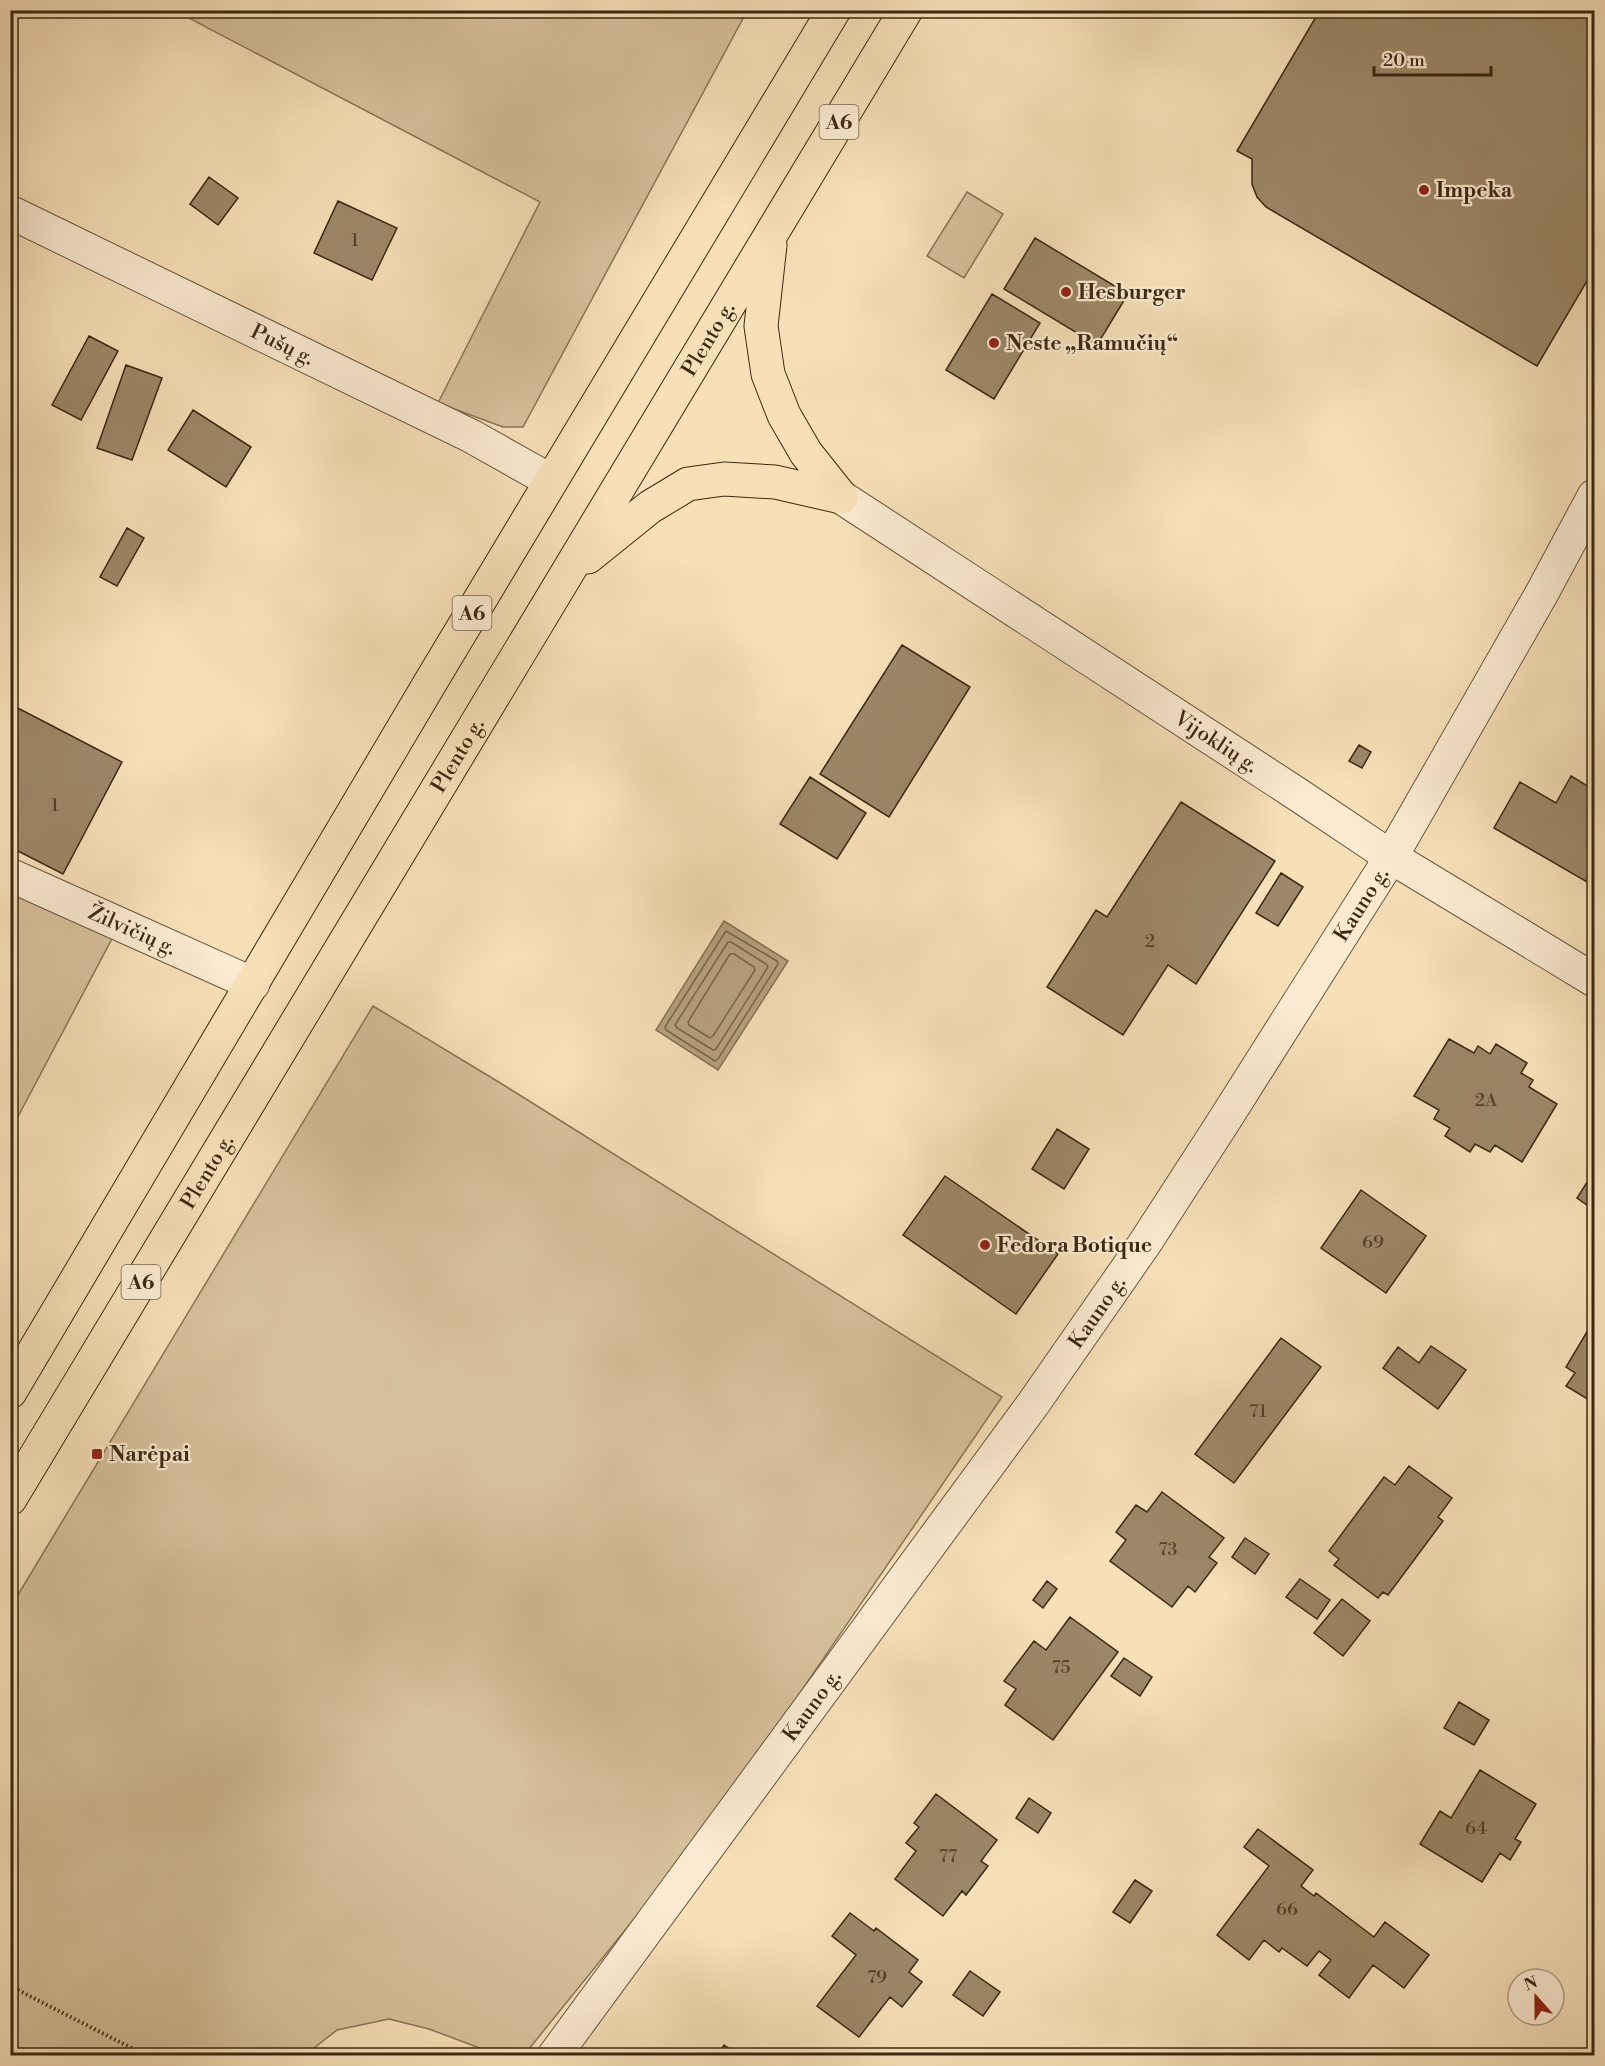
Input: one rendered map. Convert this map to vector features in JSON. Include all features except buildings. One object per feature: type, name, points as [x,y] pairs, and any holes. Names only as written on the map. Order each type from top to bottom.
[{"type":"highway","name":"A6","points":[[10,1392],[551,481],[834,10]]},
{"type":"highway","name":"Plento g.","points":[[10,1499],[906,10]]},
{"type":"highway","points":[[772,234],[761,326],[768,374],[784,415],[806,453],[841,497]]},
{"type":"highway","points":[[570,571],[650,507],[688,484],[724,478],[775,482],[841,497]]},
{"type":"street","name":"Pušų g.","points":[[10,212],[471,436],[551,481]]},
{"type":"street","name":"Kauno g.","points":[[554,2055],[1040,1395],[1145,1243],[1391,857],[1542,593],[1594,496]]},
{"type":"street","name":"Vijoklių g.","points":[[841,497],[1391,857],[1594,980]]},
{"type":"street","name":"Žilvičių g.","points":[[10,874],[100,917],[253,984]]},
{"type":"path","points":[[10,1986],[147,2055]]},
{"type":"shaded area","points":[[185,10],[747,11],[523,427],[503,427],[438,403],[540,202],[183,15]]},
{"type":"shaded area","points":[[967,192],[1003,214],[964,278],[927,256]]},
{"type":"shaded area","points":[[11,884],[116,931],[11,1130]]},
{"type":"shaded area","points":[[373,1006],[502,1084],[1002,1397],[707,1829],[524,2055],[498,2055],[429,2029],[389,2019],[337,2030],[305,2055],[11,2055],[10,1608]]},
{"type":"water","points":[[724,921],[788,961],[718,1070],[656,1030]]},
{"type":"place","name":"Impeka","points":[[1424,190]]},
{"type":"place","name":"Hesburger","points":[[1066,292]]},
{"type":"place","name":"Neste „Ramučių“","points":[[994,343]]},
{"type":"place","name":"Fedora Botique","points":[[985,1245]]},
{"type":"place","name":"Narėpai","points":[[97,1454]]}]
